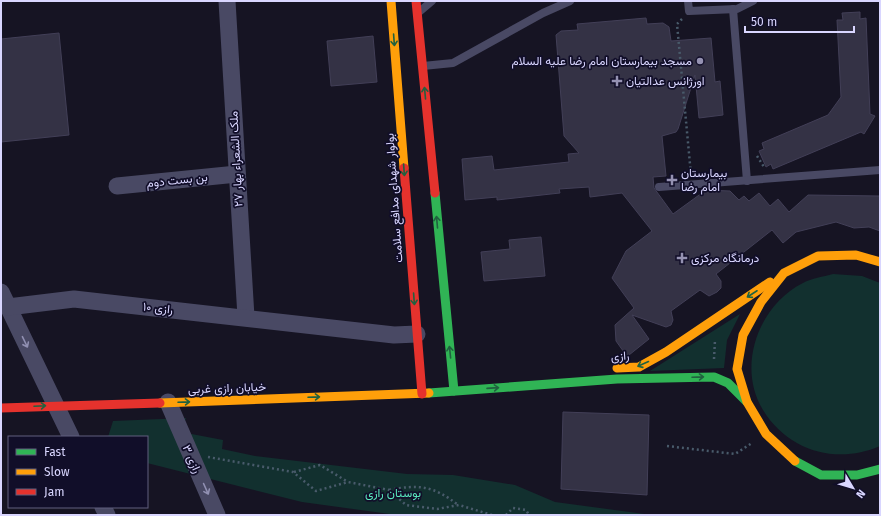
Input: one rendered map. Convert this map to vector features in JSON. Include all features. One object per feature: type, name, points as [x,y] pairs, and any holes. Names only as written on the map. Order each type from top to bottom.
[{"type":"main road","name":"بولوار شهدای مدافع سلامت","points":[[391,1],[423,336],[422,394]]},
{"type":"main road","points":[[416,1],[445,334],[457,378],[454,390]]},
{"type":"main road","name":"رازی","points":[[608,369],[639,367],[666,352],[784,273],[818,256],[856,255],[880,262]]},
{"type":"main road","points":[[784,273],[761,302],[743,335],[737,369],[747,402],[766,434],[790,458],[821,475],[857,475],[880,469]]},
{"type":"main road","points":[[714,377],[728,383],[747,402]]},
{"type":"main road","name":"رازی","points":[[454,390],[617,380],[714,377]]},
{"type":"main road","name":"خیابان رازی غربی","points":[[1,408],[422,394],[454,390]]},
{"type":"street","name":"ملک الشعراء بهار ۲۷","points":[[227,1],[246,317]]},
{"type":"street","name":"بن بست دوم","points":[[117,186],[237,174]]},
{"type":"street","points":[[1,292],[71,436]]},
{"type":"street","name":"رازی ۱۰","points":[[8,307],[74,300],[246,317],[394,335],[423,336]]},
{"type":"street","name":"رازی ۳","points":[[168,402],[217,515]]},
{"type":"lane","points":[[417,14],[432,1]]},
{"type":"lane","points":[[422,66],[453,63],[543,13],[570,1]]},
{"type":"lane","points":[[688,1],[689,11],[735,9],[752,1]]},
{"type":"lane","points":[[735,9],[749,180]]},
{"type":"lane","points":[[659,187],[880,170]]},
{"type":"path","points":[[689,11],[677,24],[692,185]]},
{"type":"path","points":[[754,151],[762,166],[766,169]]},
{"type":"path","points":[[714,377],[716,318]]},
{"type":"path","points":[[667,446],[735,454],[766,434]]},
{"type":"path","points":[[190,454],[293,472],[320,465],[348,482],[389,490],[410,486],[442,492],[459,505],[492,515]]},
{"type":"path","points":[[293,472],[316,491],[348,482]]},
{"type":"path","points":[[389,490],[406,505],[437,509],[459,505]]},
{"type":"path","points":[[506,515],[513,508],[526,510],[529,515]]},
{"type":"green space","points":[[833,274],[862,276],[880,283],[880,446],[864,452],[831,454],[800,444],[786,436],[773,424],[763,410],[755,393],[752,375],[752,356],[756,338],[764,321],[774,306],[788,293],[806,281]]},
{"type":"green space","points":[[740,314],[727,340],[724,368],[650,371]]},
{"type":"green space","name":"بوستان رازی","points":[[186,418],[181,432],[223,440],[222,449],[255,456],[407,474],[453,475],[515,485],[555,502],[652,515],[397,515],[302,502],[148,463],[148,436],[108,436],[113,421]]},
{"type":"building","points":[[860,12],[860,19],[866,18],[870,114],[875,116],[864,134],[861,132],[773,169],[771,164],[766,167],[759,151],[764,149],[762,143],[828,115],[841,97],[837,20],[843,20],[842,13]]},
{"type":"building","points":[[646,18],[647,24],[663,23],[669,27],[671,41],[711,38],[715,82],[720,81],[723,115],[699,118],[695,75],[678,129],[676,132],[662,136],[666,176],[653,177],[654,188],[673,214],[706,190],[730,191],[739,200],[744,196],[749,201],[759,193],[770,206],[778,199],[789,212],[808,195],[880,196],[880,231],[869,227],[854,228],[836,222],[796,232],[783,243],[772,230],[716,274],[721,281],[721,288],[717,292],[709,296],[700,290],[671,311],[673,320],[671,325],[666,327],[632,315],[649,339],[629,355],[626,355],[616,341],[615,325],[634,308],[612,278],[626,251],[652,231],[622,193],[590,197],[589,187],[559,189],[560,193],[497,200],[497,197],[465,200],[462,159],[492,156],[494,170],[569,162],[568,154],[579,153],[564,136],[556,35],[561,31],[578,30],[577,24]]},
{"type":"building","points":[[59,33],[69,135],[1,142],[1,39]]},
{"type":"building","points":[[373,36],[377,82],[331,86],[327,41]]},
{"type":"building","points":[[541,237],[545,276],[484,281],[481,252],[510,249],[509,240]]},
{"type":"building","points":[[563,412],[649,415],[647,495],[561,489]]},
{"type":"traffic: fast","points":[[435,193],[454,391]]},
{"type":"traffic: fast","points":[[429,393],[617,379],[714,377],[728,383],[747,402]]},
{"type":"traffic: fast","points":[[795,461],[821,475],[857,475],[880,469]]},
{"type":"traffic: slow","points":[[391,1],[404,168]]},
{"type":"traffic: slow","points":[[795,461],[766,434],[747,402],[737,369],[743,335],[761,302],[784,273],[818,256],[856,255],[880,262]]},
{"type":"traffic: slow","points":[[617,368],[639,367],[666,352],[770,282]]},
{"type":"traffic: slow","points":[[160,403],[429,393]]},
{"type":"traffic: jam","points":[[416,1],[435,193]]},
{"type":"traffic: jam","points":[[404,168],[422,394]]},
{"type":"traffic: jam","points":[[1,408],[160,403]]},
{"type":"place","name":"مسجد بیمارستان امام رضا علیه السلام","points":[[700,61]]},
{"type":"place","name":"اورژانس عدالتیان","points":[[617,81]]},
{"type":"place","name":"بیمارستان امام رضا","points":[[672,180]]},
{"type":"place","name":"درمانگاه مرکزی","points":[[682,258]]}]
